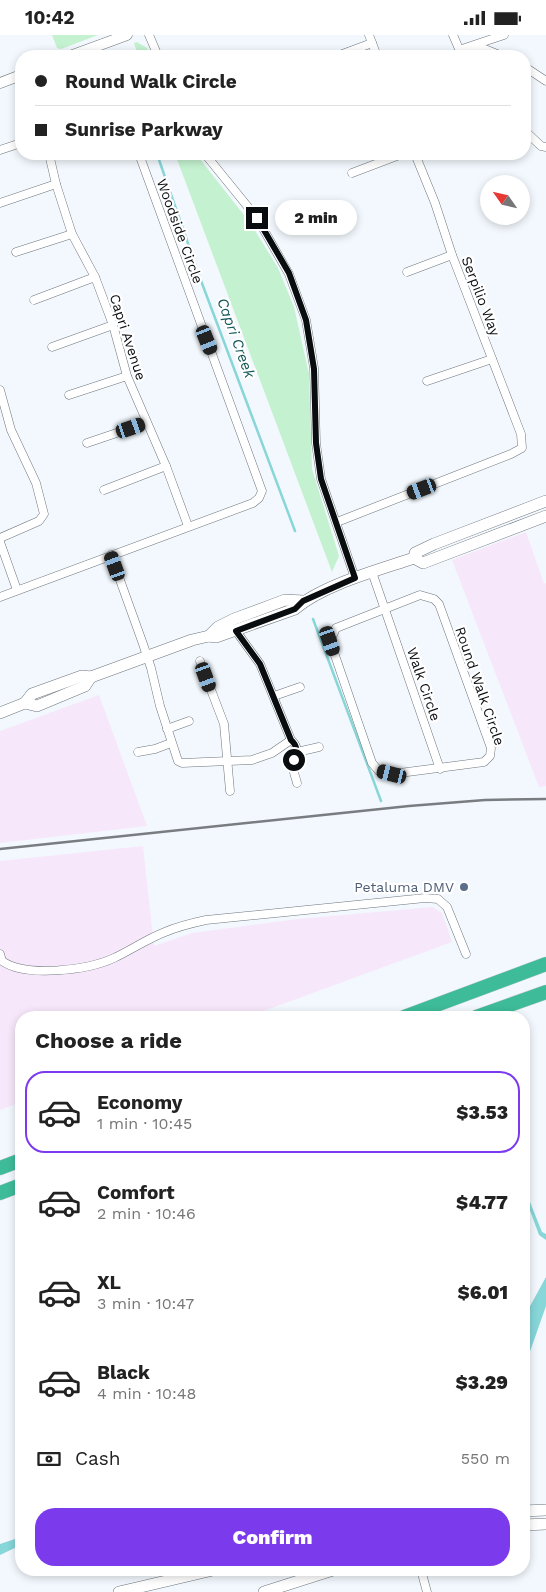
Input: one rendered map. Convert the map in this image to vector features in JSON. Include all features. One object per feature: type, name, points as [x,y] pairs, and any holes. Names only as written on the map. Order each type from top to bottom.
[{"type":"highway","points":[[420,1011],[546,964]]},
{"type":"highway","points":[[492,1011],[546,991]]},
{"type":"highway","points":[[0,1168],[15,1162]]},
{"type":"highway","points":[[0,1193],[15,1187]]},
{"type":"main road","points":[[414,558],[416,553],[434,544],[546,501]]},
{"type":"main road","points":[[0,713],[25,703],[37,706],[86,686],[91,677],[209,636],[216,637],[236,631],[295,609],[303,601],[372,571],[414,558],[423,563],[546,516]]},
{"type":"main road","points":[[209,636],[218,627],[234,619],[285,600],[303,601]]},
{"type":"main road","points":[[530,1511],[546,1510]]},
{"type":"main road","points":[[530,1525],[546,1524]]},
{"type":"main road","points":[[119,1592],[187,1576]]},
{"type":"main road","points":[[264,1592],[314,1576]]},
{"type":"street","points":[[86,50],[127,35]]},
{"type":"street","points":[[149,35],[155,50]]},
{"type":"street","points":[[454,35],[460,50]]},
{"type":"street","points":[[468,50],[504,35]]},
{"type":"street","points":[[348,50],[370,39]]},
{"type":"street","points":[[474,50],[482,48],[487,50]]},
{"type":"street","points":[[531,71],[546,81]]},
{"type":"street","points":[[0,83],[15,77]]},
{"type":"street","points":[[531,137],[541,146],[546,147]]},
{"type":"street","points":[[0,150],[15,145]]},
{"type":"street","name":"Capri Avenue","points":[[50,160],[72,234],[95,277],[113,325],[127,376],[166,466],[188,526]]},
{"type":"street","name":"Woodside Circle","points":[[141,160],[262,491],[259,498],[253,503],[188,526]]},
{"type":"street","points":[[210,160],[257,218],[289,273],[303,311],[314,369],[316,443],[321,479],[355,578]]},
{"type":"street","points":[[352,173],[386,160]]},
{"type":"street","name":"Serpilio Way","points":[[337,522],[522,449],[521,434],[417,160]]},
{"type":"street","points":[[0,203],[56,184]]},
{"type":"street","points":[[16,253],[72,234]]},
{"type":"street","points":[[407,271],[452,255]]},
{"type":"street","points":[[34,300],[95,277]]},
{"type":"street","points":[[52,347],[113,325]]},
{"type":"street","points":[[427,381],[492,359]]},
{"type":"street","points":[[70,395],[127,376]]},
{"type":"street","points":[[0,390],[11,430],[36,483],[44,514],[38,521],[0,538]]},
{"type":"street","points":[[87,443],[146,423]]},
{"type":"street","points":[[104,490],[166,466]]},
{"type":"street","points":[[0,597],[188,526]]},
{"type":"street","points":[[0,542],[17,590]]},
{"type":"street","points":[[111,555],[147,656],[175,757],[182,763],[252,760],[272,753],[291,740]]},
{"type":"street","points":[[372,571],[384,608]]},
{"type":"street","name":"Round Walk Circle","points":[[420,595],[434,599],[439,604],[491,748],[490,756],[484,762],[392,774],[379,771],[372,763],[330,641],[336,628],[384,608],[420,595]]},
{"type":"street","name":"Walk Circle","points":[[384,608],[440,769]]},
{"type":"street","points":[[236,631],[260,664],[291,740],[295,743],[297,752],[293,766],[297,783]]},
{"type":"street","points":[[200,661],[224,724],[230,791]]},
{"type":"street","points":[[274,695],[300,687]]},
{"type":"street","points":[[167,729],[190,721]]},
{"type":"street","points":[[138,751],[155,749],[171,743]]},
{"type":"street","points":[[297,752],[319,747]]},
{"type":"street","points":[[0,954],[2,961],[16,969],[79,969],[116,957],[179,926],[206,920],[420,898],[438,899],[447,907],[466,954]]},
{"type":"street","points":[[422,1576],[426,1592]]},
{"type":"shaded area","points":[[526,532],[544,584],[546,583],[546,786],[539,787],[452,560]]},
{"type":"shaded area","points":[[99,695],[147,826],[0,843],[0,731]]},
{"type":"shaded area","points":[[143,846],[154,946],[192,933],[298,919],[433,907],[442,913],[452,942],[263,1011],[15,1011],[15,1104],[0,1110],[0,861]]},
{"type":"green space","points":[[52,35],[98,35],[61,49],[57,48]]},
{"type":"green space","points":[[137,42],[148,50],[136,50],[134,43]]},
{"type":"green space","points":[[177,160],[201,160],[251,224],[278,268],[294,307],[309,374],[312,469],[339,556],[332,572]]},
{"type":"water","points":[[530,1202],[542,1232],[546,1234],[546,1240],[539,1235],[530,1210]]},
{"type":"water","points":[[546,1277],[546,1306],[530,1351],[530,1306]]},
{"type":"water","points":[[15,1539],[15,1548],[0,1555],[0,1544]]},
{"type":"waterway","name":"Capri Creek","points":[[159,160],[200,278],[295,531]]},
{"type":"waterway","name":"Capri Creek","points":[[313,619],[381,801]]},
{"type":"railway","points":[[0,849],[409,806],[485,800],[546,799]]},
{"type":"place","name":"Petaluma DMV","points":[[464,887]]},
{"type":"route","points":[[257,218],[289,273],[306,320],[314,369],[316,443],[321,479],[355,578],[303,601],[295,609],[236,631],[260,664],[274,695],[291,740],[296,745],[297,752],[294,760]]}]
